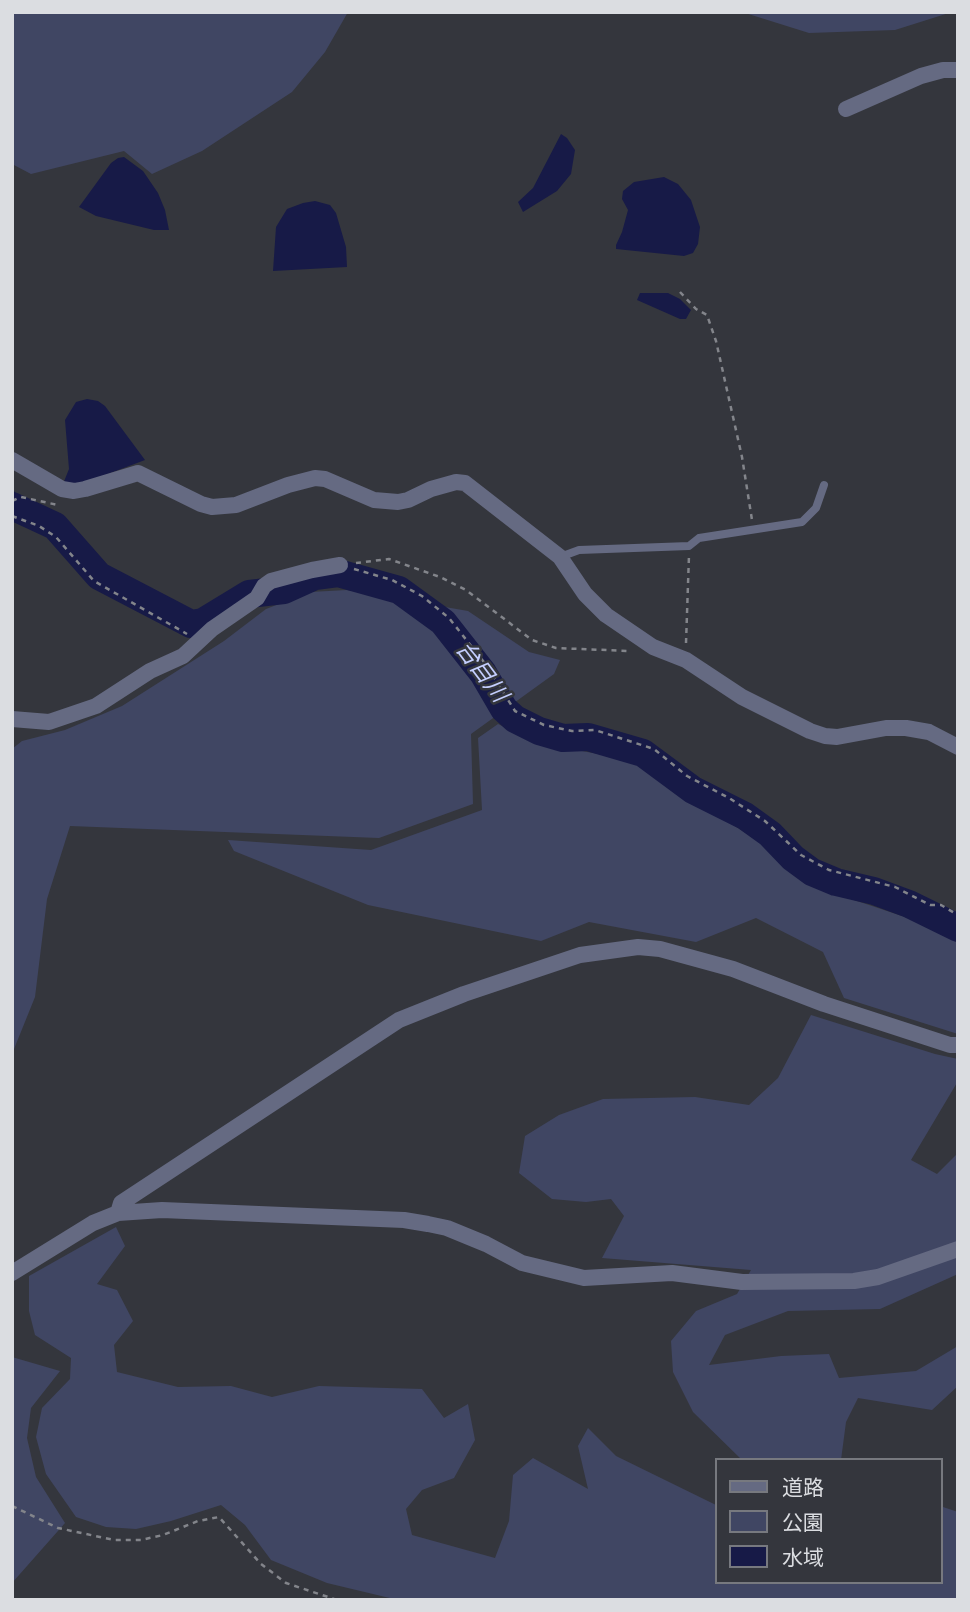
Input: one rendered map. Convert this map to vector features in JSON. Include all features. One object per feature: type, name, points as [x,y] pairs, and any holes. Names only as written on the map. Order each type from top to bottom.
[{"type":"street","points":[[846,109],[921,76],[943,70],[958,70]]},
{"type":"street","points":[[12,460],[62,489],[85,489],[138,473],[201,504],[225,507],[315,478],[326,479],[373,500],[388,502],[408,500],[431,489],[456,482],[465,483],[560,557],[585,594],[606,615],[653,647],[686,660],[742,697],[825,736],[837,737],[886,728],[906,728],[929,732],[958,747]]},
{"type":"street","points":[[12,719],[49,722],[96,706],[150,671],[183,656],[271,581],[340,565]]},
{"type":"street","points":[[118,1213],[121,1203],[399,1020],[464,994],[580,955],[638,947],[660,948],[733,969],[824,1003],[950,1045],[958,1045]]},
{"type":"street","points":[[12,1273],[93,1223],[118,1213],[162,1209],[404,1220],[447,1228],[522,1263],[584,1278],[672,1273],[742,1282],[854,1281],[878,1277],[958,1249]]},
{"type":"lane","points":[[560,557],[579,550],[690,546],[699,538],[802,522],[816,508],[824,485]]},
{"type":"path","points":[[680,292],[696,309],[707,315],[716,341],[742,457],[754,530]]},
{"type":"path","points":[[12,516],[39,526],[56,537],[94,581],[178,630],[201,640]]},
{"type":"path","points":[[686,660],[690,546]]},
{"type":"path","points":[[340,565],[389,559],[440,577],[466,590],[531,640],[556,648],[636,651],[653,647]]},
{"type":"path","points":[[340,565],[392,580],[422,596],[449,618],[486,666],[515,711],[544,725],[572,731],[595,730],[654,749],[687,776],[765,821],[801,855],[829,870],[895,887],[930,905],[941,905],[958,915]]},
{"type":"path","points":[[12,1506],[58,1528],[114,1540],[141,1540],[163,1535],[198,1521],[219,1517],[261,1564],[286,1583],[337,1600]]},
{"type":"green space","points":[[12,12],[348,12],[325,52],[292,92],[202,151],[152,174],[124,151],[31,174],[12,164]]},
{"type":"green space","points":[[742,12],[952,12],[895,30],[809,33]]},
{"type":"green space","points":[[347,590],[468,611],[529,652],[560,660],[554,674],[471,734],[473,804],[379,838],[70,826],[47,899],[35,997],[12,1054],[12,749],[22,741],[65,730],[122,706],[224,641],[266,609],[310,592]]},
{"type":"green space","points":[[498,724],[537,743],[632,760],[755,839],[812,886],[929,925],[958,943],[958,1034],[844,998],[823,952],[756,918],[696,942],[589,922],[541,941],[368,905],[234,851],[228,840],[371,850],[482,810],[478,738]]},
{"type":"green space","points":[[811,1015],[958,1059],[958,1081],[911,1160],[937,1174],[958,1153],[958,1274],[880,1309],[788,1311],[725,1335],[709,1365],[781,1356],[829,1354],[839,1378],[916,1371],[958,1346],[958,1386],[932,1410],[858,1398],[846,1422],[841,1458],[740,1458],[693,1412],[673,1372],[671,1341],[696,1311],[737,1294],[751,1270],[602,1258],[624,1216],[611,1199],[586,1202],[552,1199],[519,1173],[525,1136],[559,1115],[603,1099],[695,1097],[749,1105],[778,1078]]},
{"type":"green space","points":[[116,1227],[125,1246],[97,1284],[117,1290],[133,1321],[114,1345],[117,1372],[178,1387],[231,1386],[272,1397],[319,1386],[422,1389],[444,1418],[468,1404],[475,1440],[454,1478],[422,1490],[406,1509],[412,1535],[495,1558],[509,1521],[513,1475],[533,1458],[588,1489],[578,1446],[588,1428],[616,1456],[715,1505],[715,1584],[942,1584],[942,1507],[958,1512],[958,1600],[398,1600],[327,1583],[271,1560],[245,1525],[221,1505],[136,1529],[106,1527],[76,1517],[46,1474],[36,1437],[42,1408],[70,1379],[71,1358],[35,1335],[29,1311],[29,1276]]},
{"type":"green space","points":[[12,1357],[60,1371],[31,1408],[27,1438],[36,1477],[65,1523],[12,1583]]},
{"type":"water","points":[[561,134],[575,150],[571,174],[557,191],[523,212],[518,202],[533,188]]},
{"type":"water","points":[[124,157],[143,171],[158,193],[169,230],[154,230],[96,216],[79,207],[111,163]]},
{"type":"water","points":[[664,177],[678,184],[691,200],[700,227],[698,244],[693,253],[684,256],[616,249],[628,210],[622,199],[623,191],[634,182]]},
{"type":"water","points":[[315,201],[330,205],[336,213],[346,247],[347,267],[273,271],[276,227],[287,209]]},
{"type":"water","points":[[640,293],[668,293],[680,299],[691,310],[686,319],[680,319],[637,300]]},
{"type":"water","points":[[87,399],[98,401],[105,406],[145,460],[81,484],[63,484],[69,469],[65,420],[76,402]]},
{"type":"waterway","points":[[12,492],[19,502],[19,510]]},
{"type":"waterway","name":"台目川","points":[[12,506],[55,526],[99,576],[191,624],[203,622],[249,594],[284,590],[315,576],[338,573],[399,590],[443,622],[483,673],[504,709],[515,719],[539,731],[563,738],[588,737],[643,753],[693,790],[745,816],[770,834],[793,858],[812,872],[909,904],[958,928]]}]
